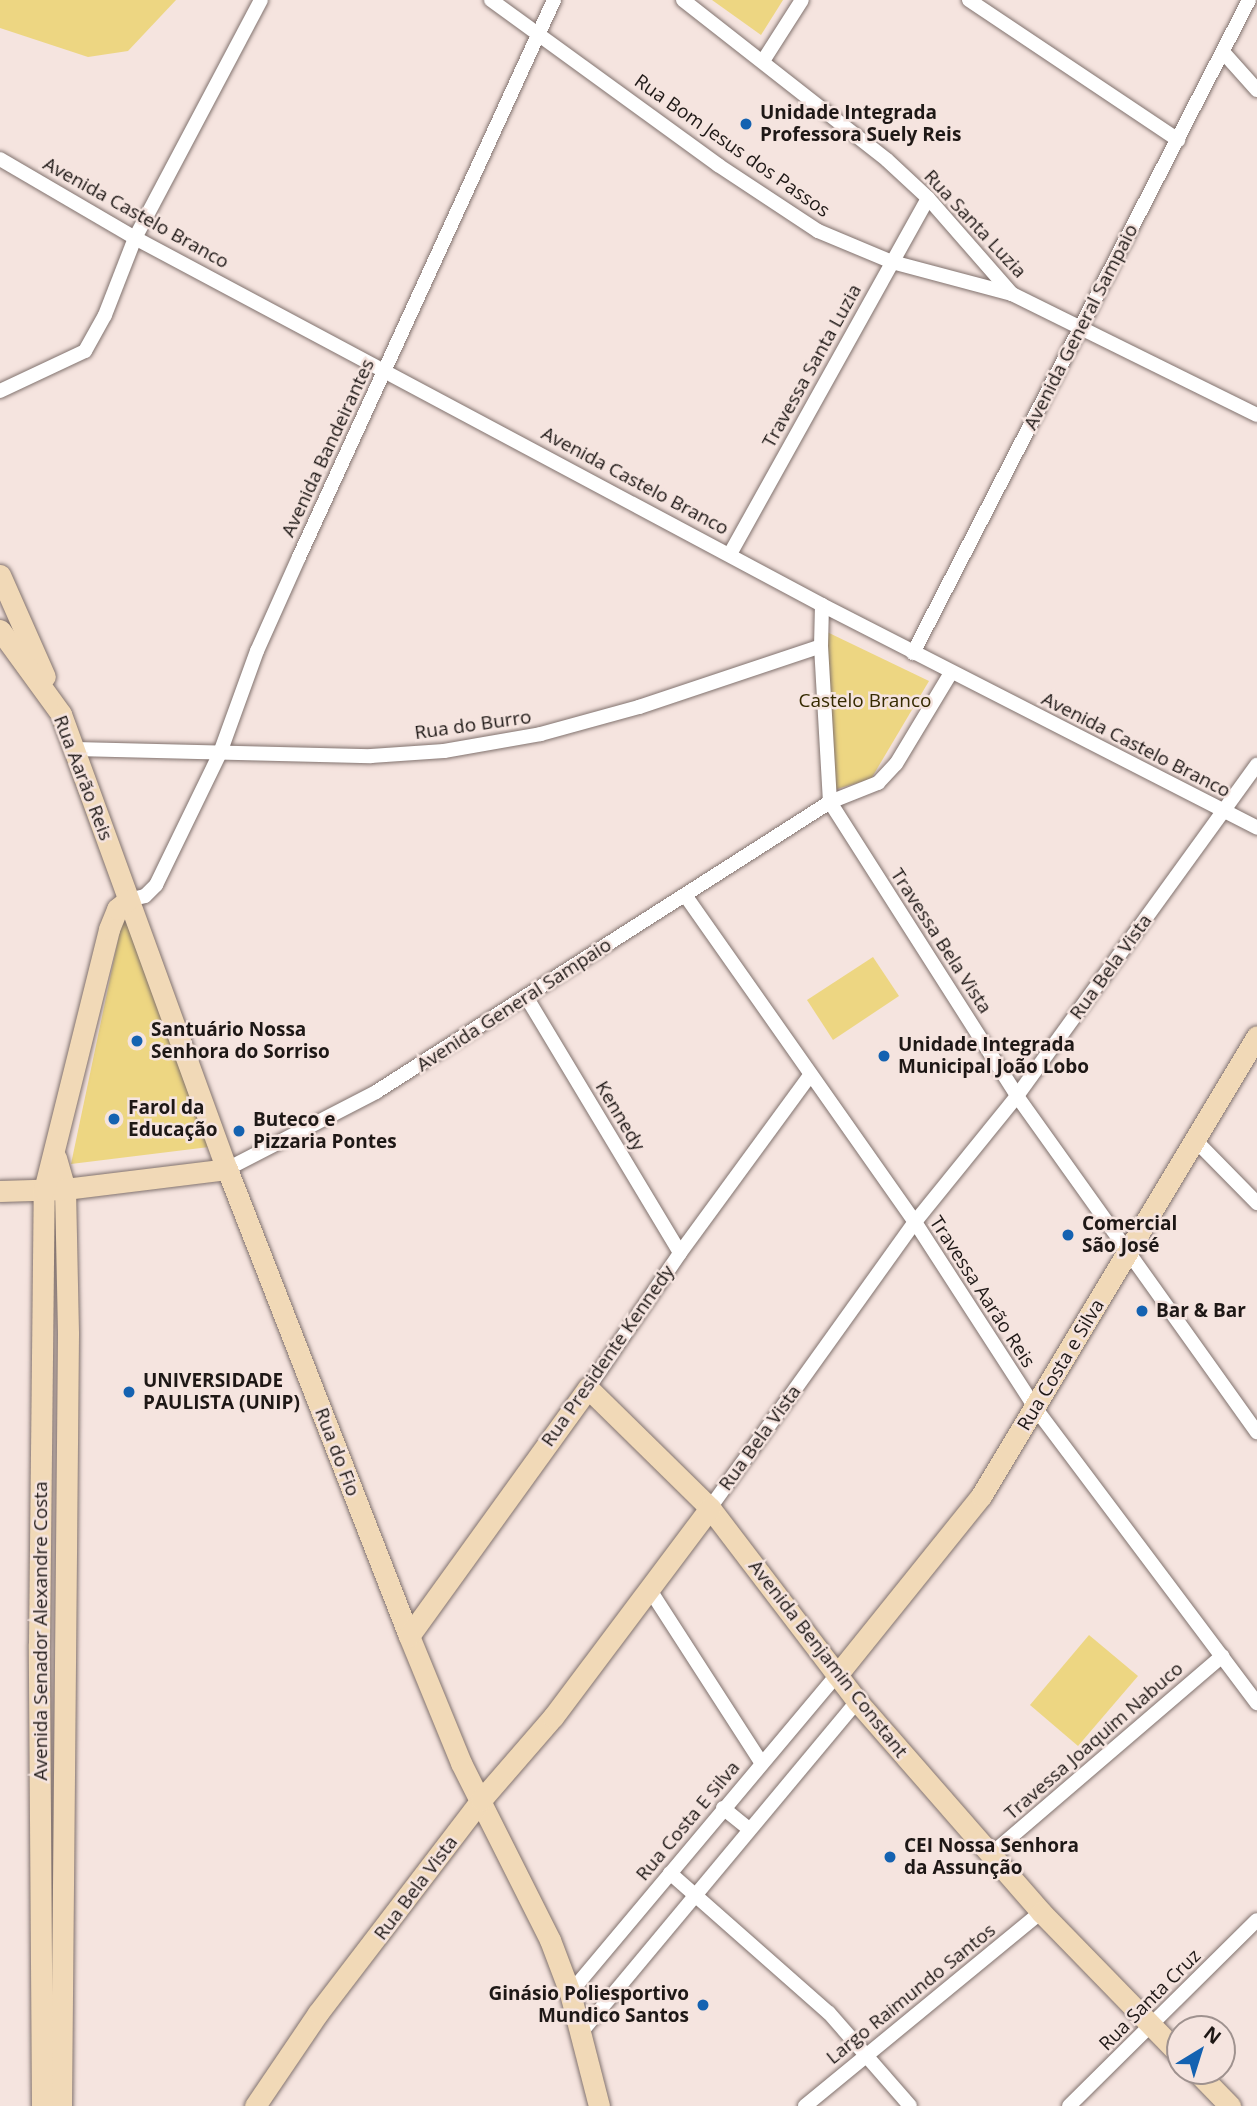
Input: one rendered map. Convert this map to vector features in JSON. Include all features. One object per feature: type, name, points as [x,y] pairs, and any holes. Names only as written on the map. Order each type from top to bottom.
[{"type":"street","points":[[0,391],[85,351],[105,315],[135,238],[261,0]]},
{"type":"street","name":"Rua Bom Jesus dos Passos","points":[[491,0],[539,32],[769,201],[818,231],[892,262],[1012,294]]},
{"type":"street","name":"Avenida Bandeirantes","points":[[128,900],[145,896],[156,885],[220,753],[257,651],[554,0]]},
{"type":"street","name":"Rua Santa Luzia","points":[[683,0],[763,61],[928,198],[1012,294],[1079,331],[1257,415]]},
{"type":"street","points":[[763,61],[802,0]]},
{"type":"street","points":[[969,0],[1178,139]]},
{"type":"street","name":"Avenida General Sampaio","points":[[913,653],[1249,0]]},
{"type":"street","points":[[1223,52],[1257,90]]},
{"type":"street","name":"Avenida Castelo Branco","points":[[0,159],[135,238],[386,368],[822,605],[1257,828]]},
{"type":"street","name":"Travessa Santa Luzia","points":[[730,554],[928,198]]},
{"type":"street","points":[[0,575],[61,714]]},
{"type":"street","points":[[821,646],[822,605]]},
{"type":"street","name":"Rua Aarão Reis","points":[[0,630],[61,714],[128,900]]},
{"type":"street","name":"Rua do Burro","points":[[75,749],[371,756],[444,751],[541,734],[639,707],[821,646]]},
{"type":"street","name":"Travessa Bela Vista","points":[[821,646],[830,802],[1017,1096],[1257,1432]]},
{"type":"street","name":"Avenida General Sampaio","points":[[2,1191],[55,1189],[227,1169],[376,1092],[830,802],[878,783],[889,773],[951,673]]},
{"type":"street","name":"Rua Bela Vista","points":[[255,2106],[318,2013],[481,1800],[553,1717],[650,1590],[915,1222],[1017,1096],[1257,765]]},
{"type":"street","name":"Travessa Aarão Reis","points":[[685,895],[809,1077],[915,1222],[1036,1409],[1257,1703]]},
{"type":"street","name":"Avenida Senador Alexandre Costa","points":[[43,2106],[64,1645],[56,1158],[109,929],[117,909],[128,900]]},
{"type":"street","name":"Rua do Fio","points":[[128,900],[227,1169],[409,1636],[461,1763],[550,1940],[570,1993],[599,2106]]},
{"type":"street","name":"Kennedy","points":[[527,998],[680,1253]]},
{"type":"street","name":"Rua Costa e Silva","points":[[837,1675],[959,1528],[1036,1409],[1128,1252],[1197,1142],[1257,1036]]},
{"type":"street","name":"Rua Presidente Kennedy","points":[[409,1636],[588,1388],[680,1253],[809,1077]]},
{"type":"street","points":[[1197,1142],[1257,1203]]},
{"type":"street","name":"Avenida Senador Alexandre Costa","points":[[55,1189],[44,1243],[39,1644],[61,2106]]},
{"type":"street","points":[[2,1191],[31,1207],[44,1243]]},
{"type":"street","name":"Avenida Benjamin Constant","points":[[588,1388],[710,1508],[857,1701],[1041,1912],[1166,2041]]},
{"type":"street","points":[[650,1590],[761,1762]]},
{"type":"street","points":[[39,1610],[64,1612]]},
{"type":"street","points":[[39,1644],[64,1645]]},
{"type":"street","name":"Travessa Joaquim Nabuco","points":[[990,1855],[1222,1656]]},
{"type":"street","name":"Rua Costa E Silva","points":[[570,1993],[761,1762],[837,1675]]},
{"type":"street","points":[[579,2035],[748,1828],[857,1701]]},
{"type":"street","points":[[723,1808],[748,1828]]},
{"type":"street","points":[[670,1873],[782,1969],[868,2054],[910,2106]]},
{"type":"street","name":"Largo Raimundo Santos","points":[[805,2106],[1041,1912]]},
{"type":"street","name":"Rua Santa Cruz","points":[[1069,2106],[1257,1920]]},
{"type":"street","points":[[1210,2085],[1230,2106]]},
{"type":"green space","points":[[0,0],[176,0],[128,51],[88,57],[0,28]]},
{"type":"green space","points":[[712,0],[783,0],[761,35]]},
{"type":"green space","name":"Castelo Branco","points":[[827,632],[929,681],[871,779],[830,791]]},
{"type":"green space","points":[[124,912],[209,1147],[71,1164]]},
{"type":"green space","points":[[873,957],[899,996],[833,1040],[807,1000]]},
{"type":"green space","points":[[1089,1635],[1138,1676],[1078,1746],[1030,1705]]},
{"type":"place","name":"Unidade Integrada Professora Suely Reis","points":[[746,124]]},
{"type":"place","name":"Santuário Nossa Senhora do Sorriso","points":[[137,1041]]},
{"type":"place","name":"Unidade Integrada Municipal João Lobo","points":[[884,1056]]},
{"type":"place","name":"Farol da Educação","points":[[114,1119]]},
{"type":"place","name":"Buteco e Pizzaria Pontes","points":[[239,1131]]},
{"type":"place","name":"Comercial São José","points":[[1068,1235]]},
{"type":"place","name":"Bar & Bar","points":[[1142,1311]]},
{"type":"place","name":"UNIVERSIDADE PAULISTA (UNIP)","points":[[129,1392]]},
{"type":"place","name":"CEI Nossa Senhora da Assunção","points":[[890,1857]]},
{"type":"place","name":"Ginásio Poliesportivo Mundico Santos","points":[[703,2005]]}]
